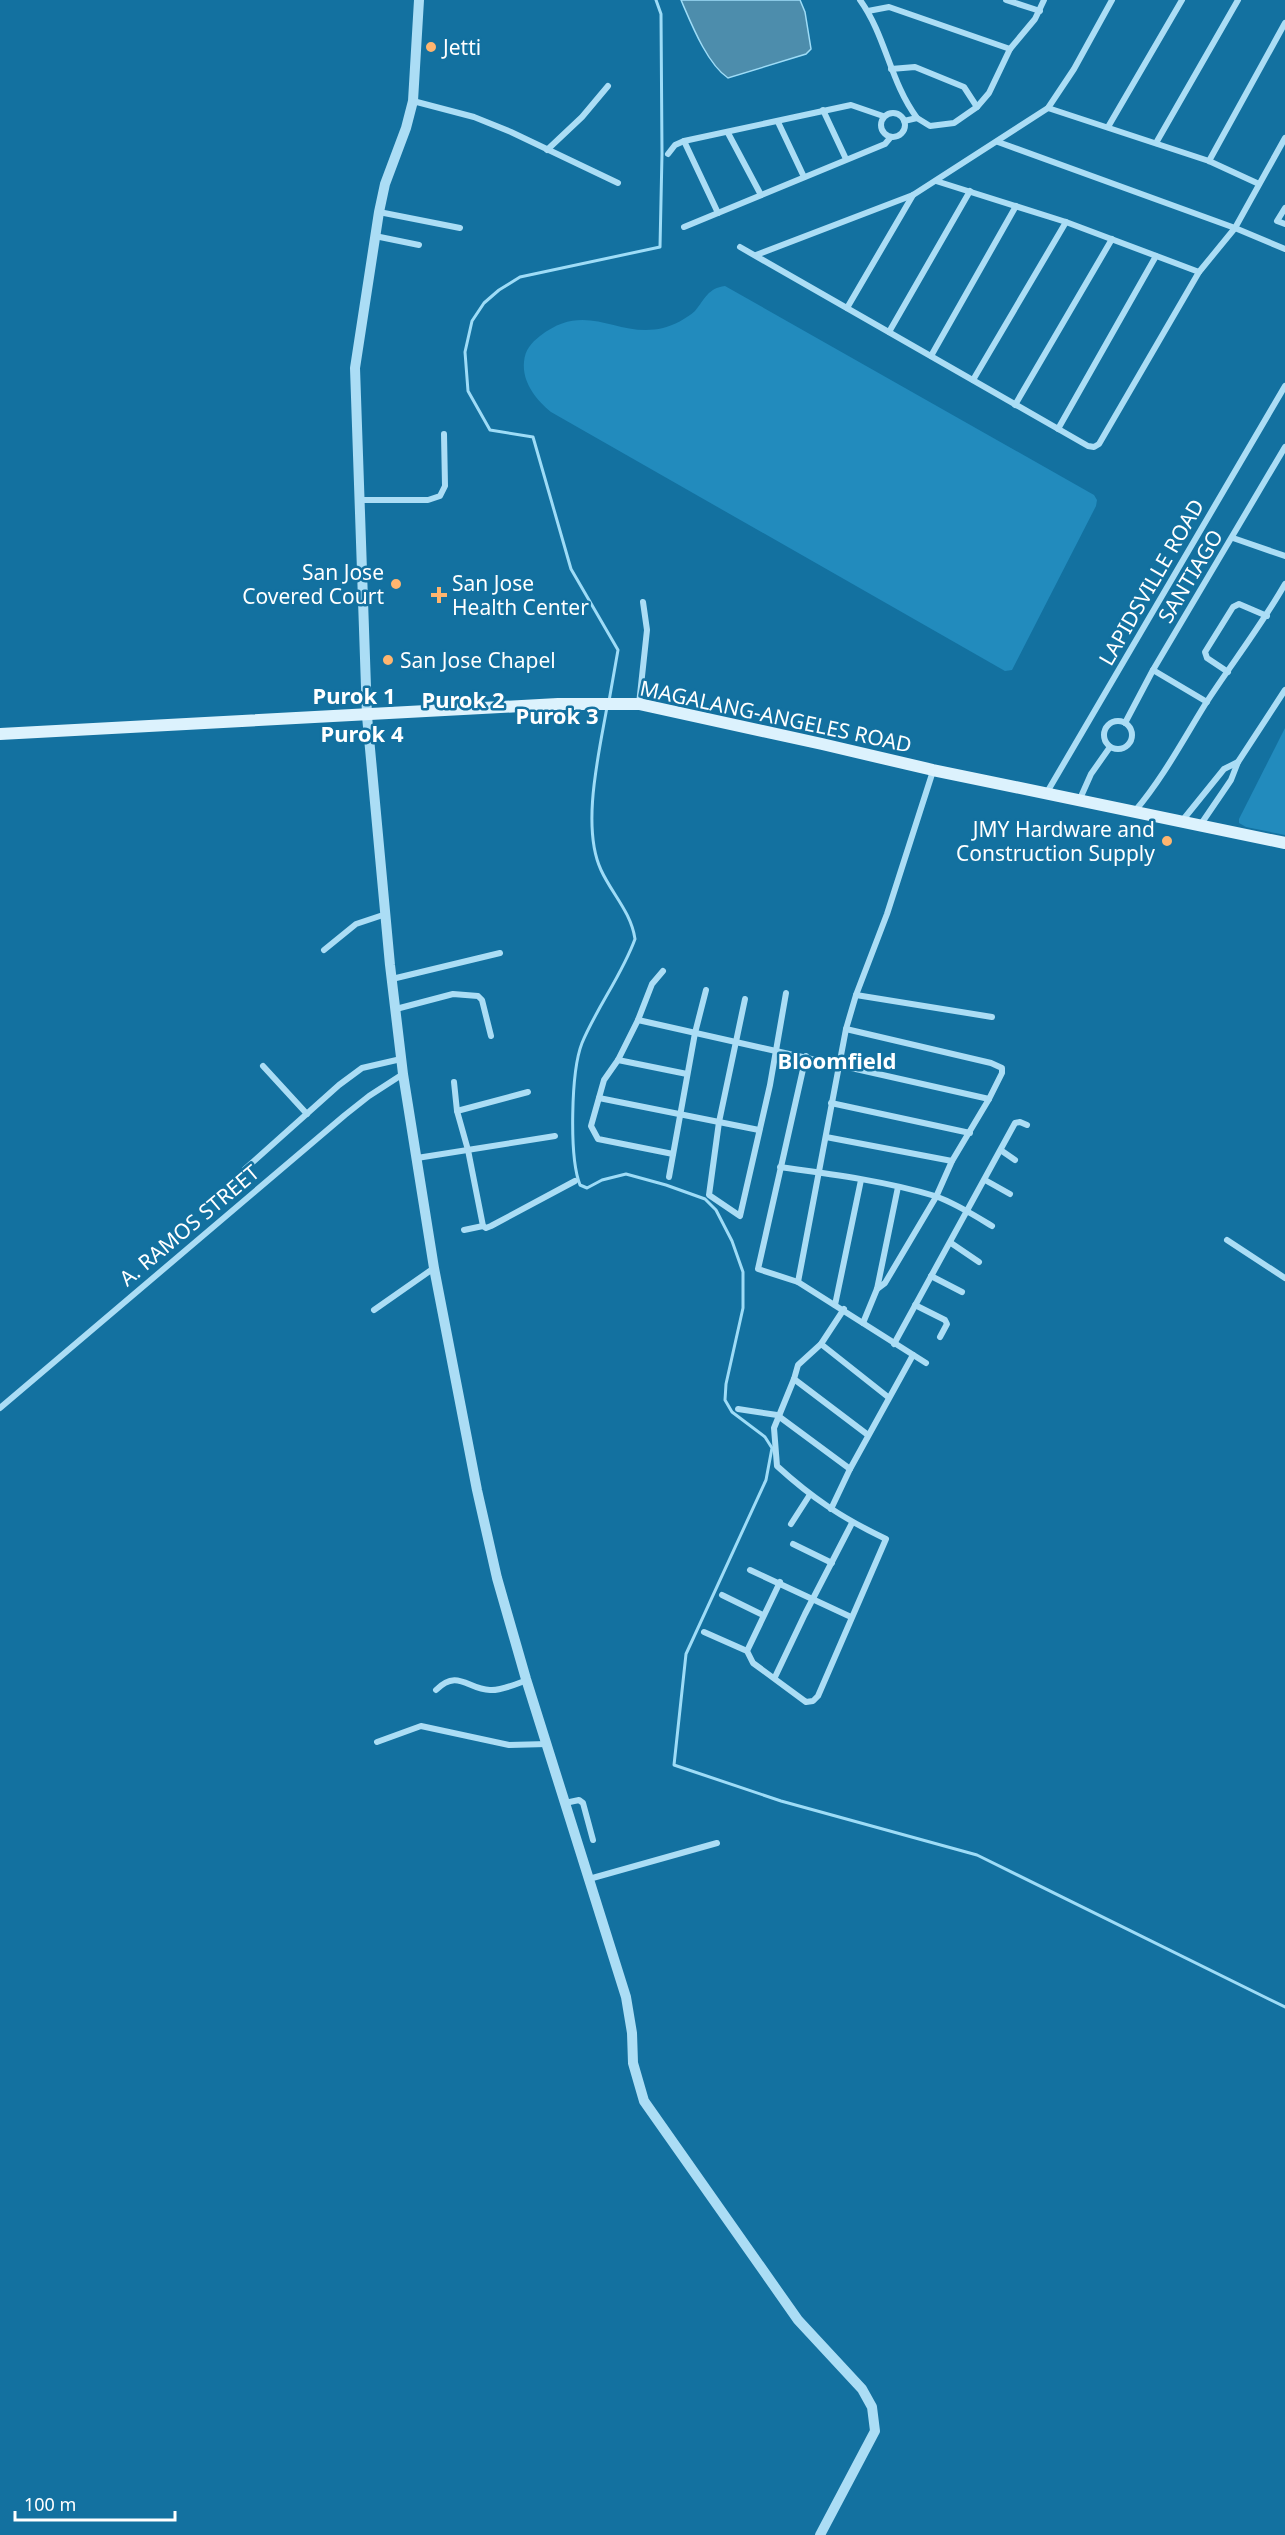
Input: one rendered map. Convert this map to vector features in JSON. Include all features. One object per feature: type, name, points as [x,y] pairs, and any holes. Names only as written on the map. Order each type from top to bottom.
[{"type":"main road","name":"MAGALANG-ANGELES ROAD","points":[[0,734],[615,703],[639,704],[933,771],[1202,824],[1285,843]]},
{"type":"street","points":[[419,0],[413,101],[406,128],[385,184],[374,236],[355,368],[367,716],[403,1074],[434,1268],[477,1490],[498,1578],[527,1680],[626,1998],[632,2033],[633,2062],[644,2101],[798,2320],[855,2381],[872,2407],[875,2431],[820,2535]]},
{"type":"street","points":[[860,0],[868,11],[906,104],[917,118],[930,126],[954,123],[977,107],[989,93],[1010,50],[1040,11],[1044,0]]},
{"type":"street","points":[[1006,0],[1040,11]]},
{"type":"street","points":[[756,255],[913,195],[1048,108],[1074,69],[1112,0]]},
{"type":"street","points":[[1108,127],[1182,0]]},
{"type":"street","points":[[1156,143],[1238,0]]},
{"type":"street","points":[[868,11],[889,7],[1010,50]]},
{"type":"street","points":[[1209,161],[1285,22]]},
{"type":"street","points":[[891,69],[915,66],[964,87],[977,107]]},
{"type":"street","points":[[548,150],[590,109],[608,86]]},
{"type":"street","points":[[413,101],[474,117],[529,139],[618,183]]},
{"type":"street","points":[[668,154],[675,144],[684,141],[851,105],[883,117]]},
{"type":"street","points":[[1048,108],[1209,161],[1259,184]]},
{"type":"street","points":[[824,110],[846,159]]},
{"type":"street","points":[[684,227],[885,144],[890,138],[899,136],[904,129],[904,120],[900,115],[891,112],[883,117],[880,125],[883,133],[890,138]]},
{"type":"street","points":[[904,120],[917,118]]},
{"type":"street","points":[[778,122],[804,177]]},
{"type":"street","points":[[728,132],[761,195]]},
{"type":"street","points":[[740,247],[1015,405],[1088,446],[1094,447],[1099,444],[1198,272],[1235,228],[1285,138]]},
{"type":"street","points":[[684,141],[718,213]]},
{"type":"street","points":[[998,142],[1235,228],[1285,249]]},
{"type":"street","points":[[936,181],[1066,222],[1198,272]]},
{"type":"street","points":[[888,332],[970,191]]},
{"type":"street","points":[[847,308],[913,195]]},
{"type":"street","points":[[931,356],[1016,206]]},
{"type":"street","points":[[1285,208],[1277,221],[1285,224]]},
{"type":"street","points":[[379,212],[460,228]]},
{"type":"street","points":[[973,380],[1066,222]]},
{"type":"street","points":[[374,236],[419,245]]},
{"type":"street","points":[[1015,405],[1112,239]]},
{"type":"street","points":[[1058,429],[1156,256]]},
{"type":"street","name":"LAPIDSVILLE ROAD","points":[[1046,794],[1285,386]]},
{"type":"street","points":[[358,500],[411,501],[441,496],[445,486],[444,434]]},
{"type":"street","name":"SANTIAGO","points":[[1125,723],[1153,670],[1285,447]]},
{"type":"street","points":[[1233,537],[1285,556]]},
{"type":"street","points":[[1135,812],[1158,784],[1207,702],[1267,616],[1285,584]]},
{"type":"street","points":[[639,704],[647,630],[643,602]]},
{"type":"street","points":[[1228,672],[1207,658],[1205,652],[1233,606],[1239,604],[1267,616]]},
{"type":"street","points":[[1153,670],[1207,702]]},
{"type":"street","points":[[1202,824],[1231,780],[1238,762],[1285,690]]},
{"type":"street","name":"SANTIAGO","points":[[1116,721],[1125,723],[1132,736],[1128,745],[1119,749],[1110,747],[1104,735],[1107,726],[1116,721]]},
{"type":"street","name":"SANTIAGO","points":[[1079,801],[1091,774],[1110,747]]},
{"type":"street","points":[[1181,821],[1224,769],[1238,762]]},
{"type":"street","points":[[798,1282],[846,1029],[856,995],[887,914],[933,771]]},
{"type":"street","points":[[1201,797],[1208,798],[1214,805]]},
{"type":"street","points":[[324,950],[356,924],[386,914]]},
{"type":"street","points":[[392,980],[500,954]]},
{"type":"street","points":[[663,971],[652,984],[638,1020],[618,1060],[604,1080],[591,1126],[598,1139],[673,1154]]},
{"type":"street","points":[[669,1177],[695,1033],[706,990]]},
{"type":"street","points":[[745,999],[719,1122],[708,1195],[740,1216],[770,1085],[786,993]]},
{"type":"street","points":[[396,1009],[453,994],[478,996],[482,1000],[491,1036]]},
{"type":"street","points":[[856,995],[992,1017]]},
{"type":"street","points":[[638,1020],[776,1049],[840,1066],[989,1099]]},
{"type":"street","points":[[846,1029],[999,1065],[1002,1072],[970,1133],[952,1161],[936,1197],[885,1283],[876,1289]]},
{"type":"street","points":[[806,1056],[758,1269],[798,1282],[926,1363]]},
{"type":"street","points":[[245,1169],[362,1068],[401,1059]]},
{"type":"street","points":[[618,1060],[687,1074]]},
{"type":"street","points":[[263,1066],[307,1114]]},
{"type":"street","name":"A. RAMOS STREET","points":[[0,1408],[345,1115],[403,1074]]},
{"type":"street","points":[[454,1082],[457,1111],[468,1150],[483,1226]]},
{"type":"street","points":[[457,1111],[528,1092]]},
{"type":"street","points":[[599,1098],[759,1130]]},
{"type":"street","points":[[831,1103],[970,1133]]},
{"type":"street","points":[[894,1344],[969,1212],[1015,1123],[1020,1122],[1027,1125]]},
{"type":"street","points":[[417,1158],[555,1136]]},
{"type":"street","points":[[826,1137],[952,1161]]},
{"type":"street","points":[[1002,1151],[1016,1160]]},
{"type":"street","points":[[780,1167],[898,1187],[936,1197],[969,1212],[992,1226]]},
{"type":"street","points":[[836,1305],[861,1180]]},
{"type":"street","points":[[984,1180],[1010,1194]]},
{"type":"street","points":[[464,1230],[491,1226],[575,1181]]},
{"type":"street","points":[[863,1323],[876,1289],[898,1187]]},
{"type":"street","points":[[1227,1240],[1285,1278]]},
{"type":"street","points":[[951,1243],[979,1262]]},
{"type":"street","points":[[374,1310],[434,1268]]},
{"type":"street","points":[[931,1276],[962,1292]]},
{"type":"street","points":[[915,1305],[945,1320],[947,1323],[940,1337]]},
{"type":"street","points":[[704,1632],[747,1651],[753,1663],[806,1702],[813,1701],[818,1696],[886,1539],[852,1523],[809,1496],[777,1466],[774,1428],[777,1415],[798,1365],[821,1344],[844,1309]]},
{"type":"street","points":[[821,1344],[888,1396]]},
{"type":"street","points":[[831,1509],[888,1396],[913,1355]]},
{"type":"street","points":[[794,1378],[868,1435]]},
{"type":"street","points":[[738,1409],[777,1415],[850,1469]]},
{"type":"street","points":[[791,1524],[809,1496]]},
{"type":"street","points":[[775,1677],[852,1523]]},
{"type":"street","points":[[793,1544],[832,1563]]},
{"type":"street","points":[[750,1570],[851,1617]]},
{"type":"street","points":[[747,1651],[780,1582]]},
{"type":"street","points":[[722,1595],[763,1615]]},
{"type":"street","points":[[436,1690],[449,1680],[458,1680],[493,1691],[527,1680]]},
{"type":"street","points":[[377,1742],[421,1726],[509,1745],[547,1744]]},
{"type":"street","points":[[565,1803],[579,1800],[583,1803],[593,1840]]},
{"type":"street","points":[[589,1879],[717,1843]]},
{"type":"shaded area","points":[[681,0],[800,0],[805,12],[811,49],[806,54],[728,78],[713,63]]},
{"type":"shaded area","points":[[725,286],[1094,495],[1097,500],[1096,506],[1012,670],[1005,671],[551,412],[535,396],[525,377],[527,350],[537,339],[557,325],[587,320],[631,329],[663,328],[688,317],[711,292]]},
{"type":"shaded area","points":[[1285,728],[1285,835],[1246,827],[1239,823],[1239,819]]},
{"type":"waterway","points":[[609,701],[618,650],[571,569],[533,437],[490,430],[468,391],[465,352],[472,321],[484,303],[520,277],[660,247],[661,14],[656,0]]},
{"type":"waterway","points":[[607,707],[596,767],[592,833],[595,853],[601,870],[630,920],[635,939],[588,1030],[578,1056],[573,1114],[576,1172],[580,1185],[587,1188],[602,1180],[626,1174],[705,1199],[716,1210],[732,1241],[743,1272],[743,1308],[726,1384],[725,1400],[732,1412],[765,1437],[772,1448],[766,1480],[686,1654],[674,1765],[781,1801],[977,1855],[1285,2007]]},
{"type":"place","name":"Jetti","points":[[431,47]]},
{"type":"place","name":"San Jose Covered Court","points":[[396,584]]},
{"type":"place","name":"San Jose Health Center","points":[[439,595]]},
{"type":"place","name":"San Jose Chapel","points":[[388,660]]},
{"type":"place","name":"JMY Hardware and Construction Supply","points":[[1167,841]]},
{"type":"district","name":"Purok 1","points":[[354,695]]},
{"type":"district","name":"Purok 2","points":[[463,699]]},
{"type":"district","name":"Purok 3","points":[[557,715]]},
{"type":"district","name":"Purok 4","points":[[362,733]]},
{"type":"district","name":"Bloomfield","points":[[837,1060]]}]
